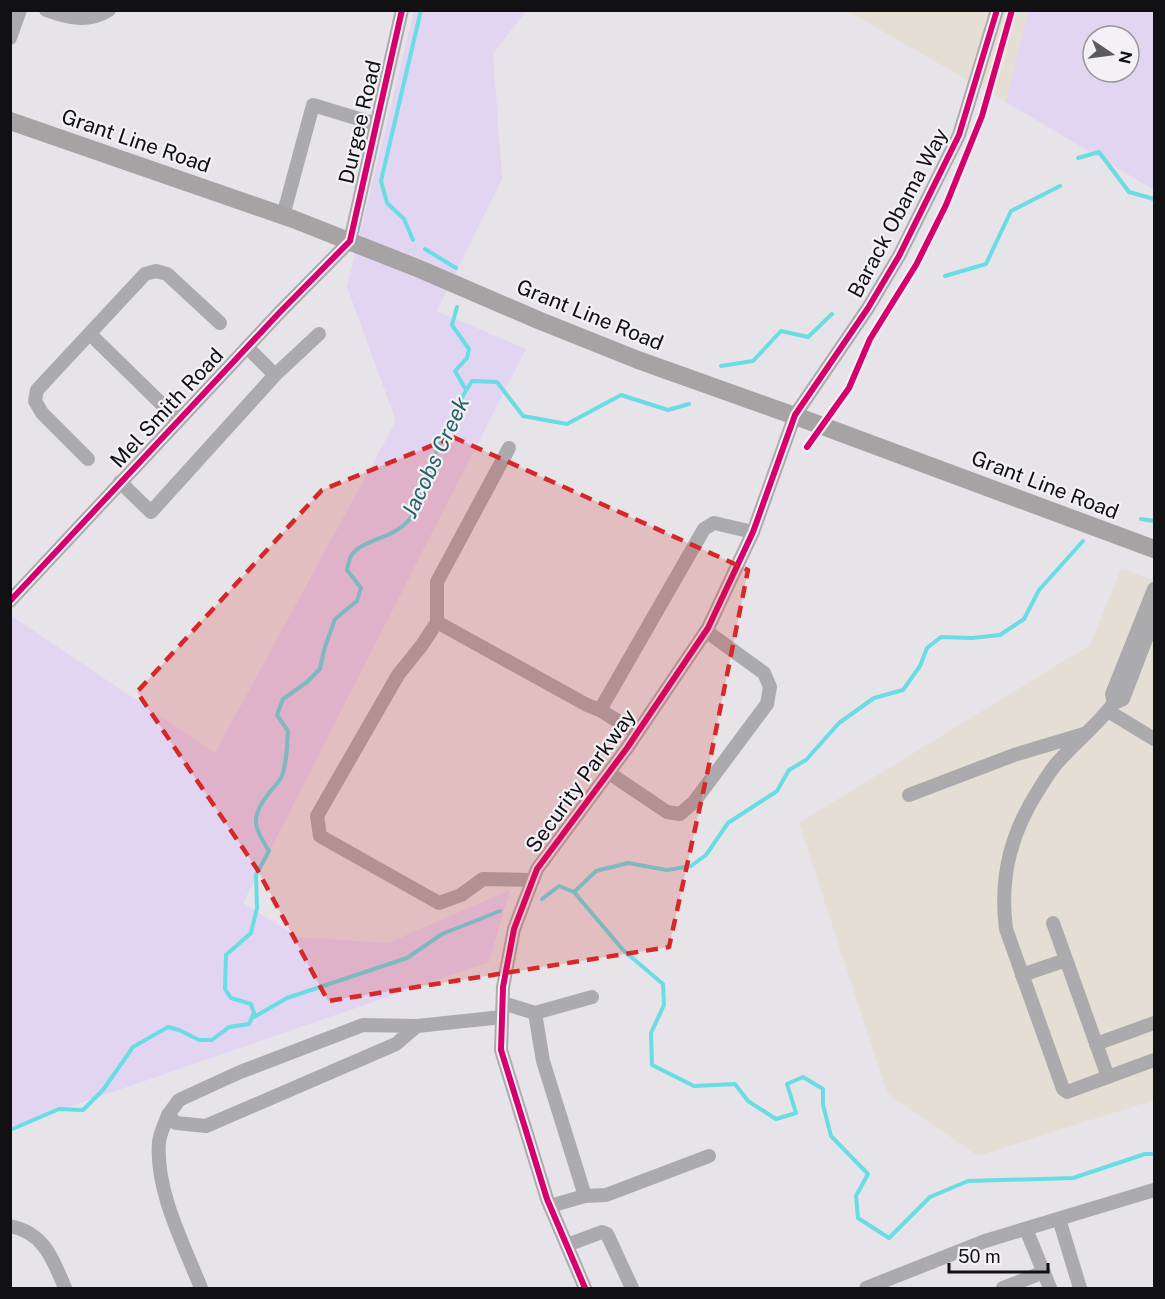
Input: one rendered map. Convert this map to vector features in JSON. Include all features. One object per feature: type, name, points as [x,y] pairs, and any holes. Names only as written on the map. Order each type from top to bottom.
[{"type":"main road","name":"Grant Line Road","points":[[10,121],[283,216],[638,360],[795,415],[1155,549]]},
{"type":"street","points":[[10,38],[20,10]]},
{"type":"street","points":[[46,10],[81,20],[100,16],[109,10]]},
{"type":"street","name":"Durgee Road","points":[[350,242],[402,10]]},
{"type":"street","name":"Barack Obama Way","points":[[795,415],[868,308],[904,246],[959,135],[997,10]]},
{"type":"street","points":[[283,216],[313,105],[376,124]]},
{"type":"street","name":"Mel Smith Road","points":[[10,601],[247,347],[350,242]]},
{"type":"street","points":[[88,459],[42,413],[36,401],[38,390],[145,274],[156,271],[167,274],[220,323]]},
{"type":"street","points":[[90,334],[178,420]]},
{"type":"street","points":[[120,482],[151,512],[275,375],[319,334]]},
{"type":"street","points":[[247,347],[275,375]]},
{"type":"street","name":"Security Parkway","points":[[585,1288],[550,1206],[501,1050],[503,987],[514,928],[537,869],[638,733],[706,631],[753,532],[795,415]]},
{"type":"street","points":[[509,448],[437,582],[436,622],[422,645],[398,675],[317,816],[320,836],[439,903],[461,895],[483,879],[533,880]]},
{"type":"street","points":[[600,710],[704,529],[714,523],[753,532]]},
{"type":"street","points":[[1111,707],[1112,694],[1155,589]]},
{"type":"street","points":[[1155,618],[1123,699],[1111,707],[1055,765],[1025,810],[1014,837],[1005,871],[1004,911],[1006,929],[1063,1089],[1067,1092],[1155,1060]]},
{"type":"street","points":[[436,622],[586,705],[600,710],[638,733]]},
{"type":"street","points":[[609,773],[667,812],[680,813],[694,802],[767,704],[770,687],[764,673],[706,631]]},
{"type":"street","points":[[1111,707],[1155,739]]},
{"type":"street","points":[[909,795],[1014,755],[1086,733]]},
{"type":"street","points":[[1053,923],[1108,1077]]},
{"type":"street","points":[[1022,975],[1066,960]]},
{"type":"street","points":[[201,1288],[174,1220],[162,1180],[159,1141],[168,1115],[179,1100],[240,1072],[363,1025],[417,1026],[502,1010],[535,1013],[592,997]]},
{"type":"street","points":[[535,1013],[543,1061],[585,1196]]},
{"type":"street","points":[[1096,1044],[1155,1023]]},
{"type":"street","points":[[168,1115],[176,1123],[206,1126],[396,1044],[417,1026]]},
{"type":"street","points":[[550,1206],[585,1196],[606,1195],[709,1156]]},
{"type":"street","points":[[866,1288],[985,1241],[1155,1190]]},
{"type":"street","points":[[1059,1219],[1080,1288]]},
{"type":"street","points":[[10,1226],[25,1231],[43,1244],[50,1252],[65,1288]]},
{"type":"street","points":[[1026,1229],[1050,1288]]},
{"type":"street","points":[[567,1245],[602,1232],[607,1234],[632,1288]]},
{"type":"street","points":[[1003,1288],[1044,1272]]},
{"type":"highlighted area","points":[[453,437],[748,570],[708,770],[669,947],[328,1001],[257,869],[137,692],[322,490]]},
{"type":"shaded area","points":[[414,11],[526,11],[493,54],[502,179],[437,311],[526,349],[243,903],[298,937],[388,943],[510,890],[489,962],[11,1127],[10,620],[13,617],[215,753],[396,421],[347,287]]},
{"type":"shaded area","points":[[847,11],[1028,11],[1006,102]]},
{"type":"shaded area","points":[[1028,11],[1154,11],[1154,190],[1006,102]]},
{"type":"shaded area","points":[[1121,569],[1154,580],[1154,1100],[978,1156],[887,1093],[799,823],[1090,645]]},
{"type":"waterway","points":[[413,240],[404,219],[387,203],[381,181],[421,10]]},
{"type":"waterway","name":"Jacobs Creek","points":[[1078,158],[1099,152],[1129,192],[1154,199]]},
{"type":"waterway","name":"Jacobs Creek","points":[[945,276],[986,264],[1011,211],[1060,186]]},
{"type":"waterway","points":[[425,249],[456,268]]},
{"type":"waterway","points":[[457,307],[452,325],[469,349],[467,358],[455,371],[466,390]]},
{"type":"waterway","name":"Jacobs Creek","points":[[721,366],[753,361],[781,331],[808,337],[832,314]]},
{"type":"waterway","name":"Jacobs Creek","points":[[10,1130],[59,1109],[83,1110],[103,1090],[133,1047],[168,1027],[199,1040],[212,1040],[229,1027],[249,1024],[254,1013],[251,1004],[231,998],[225,989],[226,955],[251,933],[257,908],[256,875],[269,851],[257,828],[256,815],[263,801],[281,778],[286,755],[288,731],[277,715],[283,699],[307,682],[320,669],[335,619],[357,601],[361,588],[347,570],[351,556],[362,546],[402,526],[413,515],[447,426],[472,381],[497,382],[523,416],[567,424],[621,395],[668,410],[689,404]]},
{"type":"waterway","points":[[1141,519],[1154,521]]},
{"type":"waterway","points":[[574,892],[596,871],[628,863],[667,870],[691,866],[706,855],[728,823],[777,791],[789,770],[806,760],[839,723],[874,698],[903,690],[920,666],[927,648],[941,637],[972,638],[1000,635],[1024,619],[1039,590],[1083,541]]},
{"type":"waterway","points":[[542,899],[559,886],[574,892],[623,950],[663,984],[664,1005],[651,1033],[652,1065],[694,1086],[735,1084],[748,1101],[776,1119],[796,1113],[787,1084],[803,1077],[823,1089],[823,1105],[831,1136],[868,1174],[856,1196],[858,1218],[889,1238],[930,1197],[968,1181],[1073,1178],[1145,1154],[1154,1154]]},
{"type":"waterway","points":[[254,1017],[287,998],[407,958],[442,934],[500,911]]},
{"type":"cycle path","points":[[10,601],[280,312],[350,241],[402,10]]},
{"type":"cycle path","points":[[585,1288],[547,1199],[501,1050],[503,987],[514,929],[537,869],[627,748],[708,628],[753,532],[795,415],[868,308],[899,256],[959,135],[997,10]]},
{"type":"cycle path","points":[[807,447],[849,388],[870,339],[916,265],[946,205],[982,116],[1012,10]]}]
